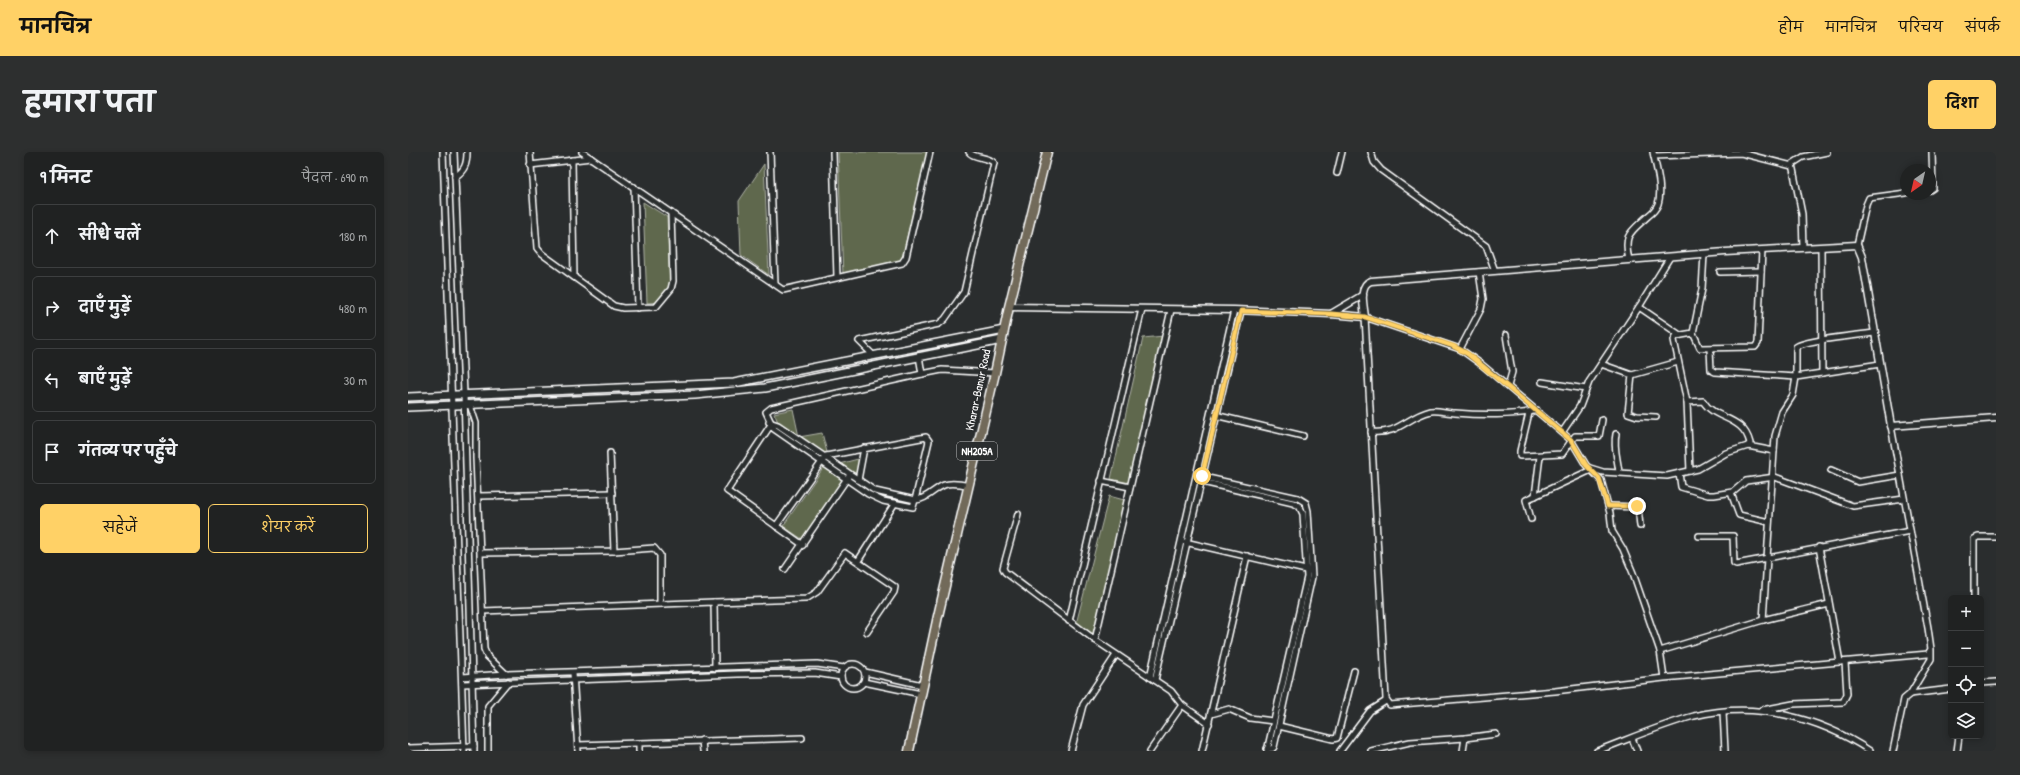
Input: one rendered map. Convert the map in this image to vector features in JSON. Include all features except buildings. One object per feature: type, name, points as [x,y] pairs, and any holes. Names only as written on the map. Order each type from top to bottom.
[{"type":"highway","name":"Kharar-Banur Road","points":[[909,751],[922,685],[1009,307],[1047,152]]},
{"type":"main road","points":[[408,396],[734,383],[1004,330]]},
{"type":"main road","points":[[408,407],[695,395],[765,388],[1002,340]]},
{"type":"street","points":[[443,152],[454,406],[464,749]]},
{"type":"street","points":[[454,152],[464,394],[477,431],[478,496],[485,653],[506,674]]},
{"type":"street","points":[[455,177],[465,167],[467,162],[467,152]]},
{"type":"street","points":[[530,152],[537,248],[542,254],[614,306],[623,308],[656,307],[672,285],[671,213]]},
{"type":"street","points":[[582,152],[783,290],[902,263],[906,257],[930,152]]},
{"type":"street","points":[[770,152],[775,284]]},
{"type":"street","points":[[832,152],[837,277]]},
{"type":"street","points":[[873,355],[859,341],[939,324],[945,319],[964,292],[994,163],[991,160],[971,155],[969,152]]},
{"type":"street","points":[[1337,173],[1342,152]]},
{"type":"street","points":[[1370,152],[1374,162],[1381,170],[1486,246],[1495,271]]},
{"type":"street","points":[[1803,248],[1803,219],[1792,166],[1793,162],[1798,159],[1827,152]]},
{"type":"street","points":[[1932,152],[1933,164]]},
{"type":"street","points":[[1629,260],[1626,246],[1627,237],[1654,210],[1658,203],[1658,184],[1653,154],[1741,153],[1792,166]]},
{"type":"street","points":[[530,165],[591,158]]},
{"type":"street","points":[[572,160],[574,277]]},
{"type":"street","points":[[634,187],[638,308]]},
{"type":"street","points":[[1893,751],[1903,701],[1910,694],[1931,660],[1931,651],[1880,364],[1862,253],[1857,245],[1869,198],[1900,194]]},
{"type":"street","points":[[1857,245],[1704,254],[1372,281],[1366,284],[1363,295],[1386,701],[1390,705],[1395,705],[1555,691],[1664,678],[1926,654],[1931,651]]},
{"type":"street","points":[[1821,246],[1822,373]]},
{"type":"street","points":[[1704,254],[1702,288],[1693,332],[1700,349],[1755,347],[1758,346],[1762,250]]},
{"type":"street","points":[[1563,431],[1580,406],[1586,389],[1601,364],[1640,307],[1670,257]]},
{"type":"street","points":[[1720,272],[1761,271]]},
{"type":"street","points":[[1460,349],[1481,308],[1483,299],[1479,272]]},
{"type":"street","points":[[1331,314],[1363,295]]},
{"type":"street","points":[[1009,307],[1234,310],[1365,317],[1460,349],[1563,431],[1571,440],[1590,469],[1601,480],[1608,506],[1612,531],[1623,549],[1633,573],[1660,651],[1664,678]]},
{"type":"street","points":[[1640,307],[1680,335]]},
{"type":"street","points":[[1069,621],[1142,309]]},
{"type":"street","points":[[1095,640],[1171,310]]},
{"type":"street","points":[[1152,679],[1184,542],[1210,414],[1234,310]]},
{"type":"street","points":[[1198,478],[1217,416],[1241,311]]},
{"type":"street","points":[[1690,471],[1687,402],[1674,339],[1680,335],[1693,332]]},
{"type":"street","points":[[1763,620],[1775,436],[1781,414],[1792,398],[1796,377],[1796,347],[1799,345],[1822,341],[1875,334]]},
{"type":"street","points":[[1506,335],[1512,372],[1508,386]]},
{"type":"street","points":[[1710,349],[1711,370],[1713,371],[1796,377],[1880,364]]},
{"type":"street","points":[[919,356],[922,374]]},
{"type":"street","points":[[1601,364],[1632,375],[1678,362]]},
{"type":"street","points":[[776,526],[823,459],[864,448],[923,437],[928,438],[929,443],[913,507],[872,497],[823,459],[771,423],[766,412],[771,408],[942,370],[995,373]]},
{"type":"street","points":[[1632,375],[1628,413],[1637,416],[1656,418]]},
{"type":"street","points":[[1542,382],[1586,389]]},
{"type":"street","points":[[1687,402],[1704,400],[1708,408],[1742,427],[1748,436],[1750,443],[1748,446]]},
{"type":"street","points":[[408,748],[474,748],[467,405]]},
{"type":"street","points":[[1371,432],[1387,433],[1423,414],[1432,411],[1456,414],[1529,413],[1537,410]]},
{"type":"street","points":[[1529,413],[1520,454],[1523,456],[1564,454],[1571,440],[1579,435],[1599,436],[1602,420]]},
{"type":"street","points":[[1210,414],[1303,436]]},
{"type":"street","points":[[1891,426],[1996,418]]},
{"type":"street","points":[[771,423],[727,491],[803,545]]},
{"type":"street","points":[[1616,434],[1615,449],[1618,459],[1619,473]]},
{"type":"street","points":[[1531,519],[1526,502],[1528,499],[1590,469],[1603,472],[1667,476],[1701,468],[1726,453],[1748,446],[1774,451]]},
{"type":"street","points":[[858,480],[864,448]]},
{"type":"street","points":[[610,453],[614,551]]},
{"type":"street","points":[[1535,496],[1540,456]]},
{"type":"street","points":[[823,459],[880,493],[915,500],[921,500],[949,484],[969,486]]},
{"type":"street","points":[[1831,470],[1858,482],[1900,475]]},
{"type":"street","points":[[1679,473],[1680,486],[1708,495],[1731,493],[1746,481],[1772,477],[1780,478],[1856,506],[1904,499]]},
{"type":"street","points":[[785,569],[803,545],[850,474]]},
{"type":"street","points":[[1198,478],[1298,498],[1306,503],[1308,511],[1310,571],[1279,726],[1273,748],[1267,750]]},
{"type":"street","points":[[1101,481],[1130,488]]},
{"type":"street","points":[[478,496],[612,493]]},
{"type":"street","points":[[1731,493],[1739,515],[1769,522]]},
{"type":"street","points":[[858,561],[896,503]]},
{"type":"street","points":[[1608,506],[1638,507],[1640,526]]},
{"type":"street","points":[[1018,514],[1003,570],[1095,640],[1174,694],[1182,705],[1209,724]]},
{"type":"street","points":[[1699,536],[1733,537],[1734,564],[1910,531]]},
{"type":"street","points":[[1974,595],[1974,539],[1978,537],[1996,537]]},
{"type":"street","points":[[1184,542],[1310,571]]},
{"type":"street","points":[[481,553],[614,551],[649,547],[657,550],[660,555],[660,604]]},
{"type":"street","points":[[1597,751],[1680,720],[1723,712],[1757,711],[1793,704],[1843,702],[1847,694],[1819,547]]},
{"type":"street","points":[[483,611],[806,599],[817,592],[843,554],[847,554],[895,587],[894,592],[868,632]]},
{"type":"street","points":[[1202,751],[1247,556]]},
{"type":"street","points":[[1267,750],[1310,571]]},
{"type":"street","points":[[714,602],[715,668]]},
{"type":"street","points":[[1660,651],[1763,620],[1830,604]]},
{"type":"street","points":[[1071,751],[1083,705],[1116,655]]},
{"type":"street","points":[[462,677],[506,674],[817,664],[844,668],[854,664],[858,665],[865,672],[922,685]]},
{"type":"street","points":[[844,668],[841,677],[845,686],[852,689],[860,686],[864,682],[865,672]]},
{"type":"street","points":[[1279,726],[1332,739],[1337,738],[1354,671]]},
{"type":"street","points":[[573,672],[578,748],[702,740],[802,738]]},
{"type":"street","points":[[462,684],[815,673],[841,677]]},
{"type":"street","points":[[488,751],[488,706],[508,682]]},
{"type":"street","points":[[864,682],[921,694]]},
{"type":"street","points":[[1984,683],[1996,682]]},
{"type":"street","points":[[1910,694],[1948,688]]},
{"type":"street","points":[[1340,751],[1367,715],[1386,701]]},
{"type":"street","points":[[1150,751],[1182,705]]},
{"type":"street","points":[[1211,714],[1229,710],[1250,718],[1274,721]]},
{"type":"street","points":[[1757,711],[1794,716],[1812,722],[1851,738],[1870,751]]},
{"type":"street","points":[[1723,712],[1725,751]]},
{"type":"street","points":[[1371,751],[1410,742],[1496,734]]},
{"type":"street","points":[[1463,751],[1465,738]]},
{"type":"street","points":[[1632,738],[1637,751]]},
{"type":"street","points":[[1957,751],[1959,739]]},
{"type":"street","points":[[702,740],[703,751]]},
{"type":"street","points":[[639,743],[639,751]]},
{"type":"green space","points":[[838,152],[928,152],[900,266],[843,275]]},
{"type":"green space","points":[[764,164],[769,275],[741,255],[739,201]]},
{"type":"green space","points":[[643,202],[667,217],[670,287],[662,302],[647,303]]},
{"type":"green space","points":[[1164,336],[1130,483],[1111,479],[1143,338]]},
{"type":"green space","points":[[793,409],[799,437],[822,433],[828,456],[782,426],[778,422],[774,413]]},
{"type":"green space","points":[[858,459],[860,462],[857,476],[839,464]]},
{"type":"green space","points":[[824,467],[843,480],[802,539],[783,526]]},
{"type":"green space","points":[[1109,496],[1128,501],[1092,637],[1076,624]]},
{"type":"route","points":[[1202,476],[1241,311],[1331,314],[1365,317],[1453,346],[1468,354],[1563,431],[1571,440],[1588,468],[1598,475],[1601,480],[1608,506],[1637,506]]}]
